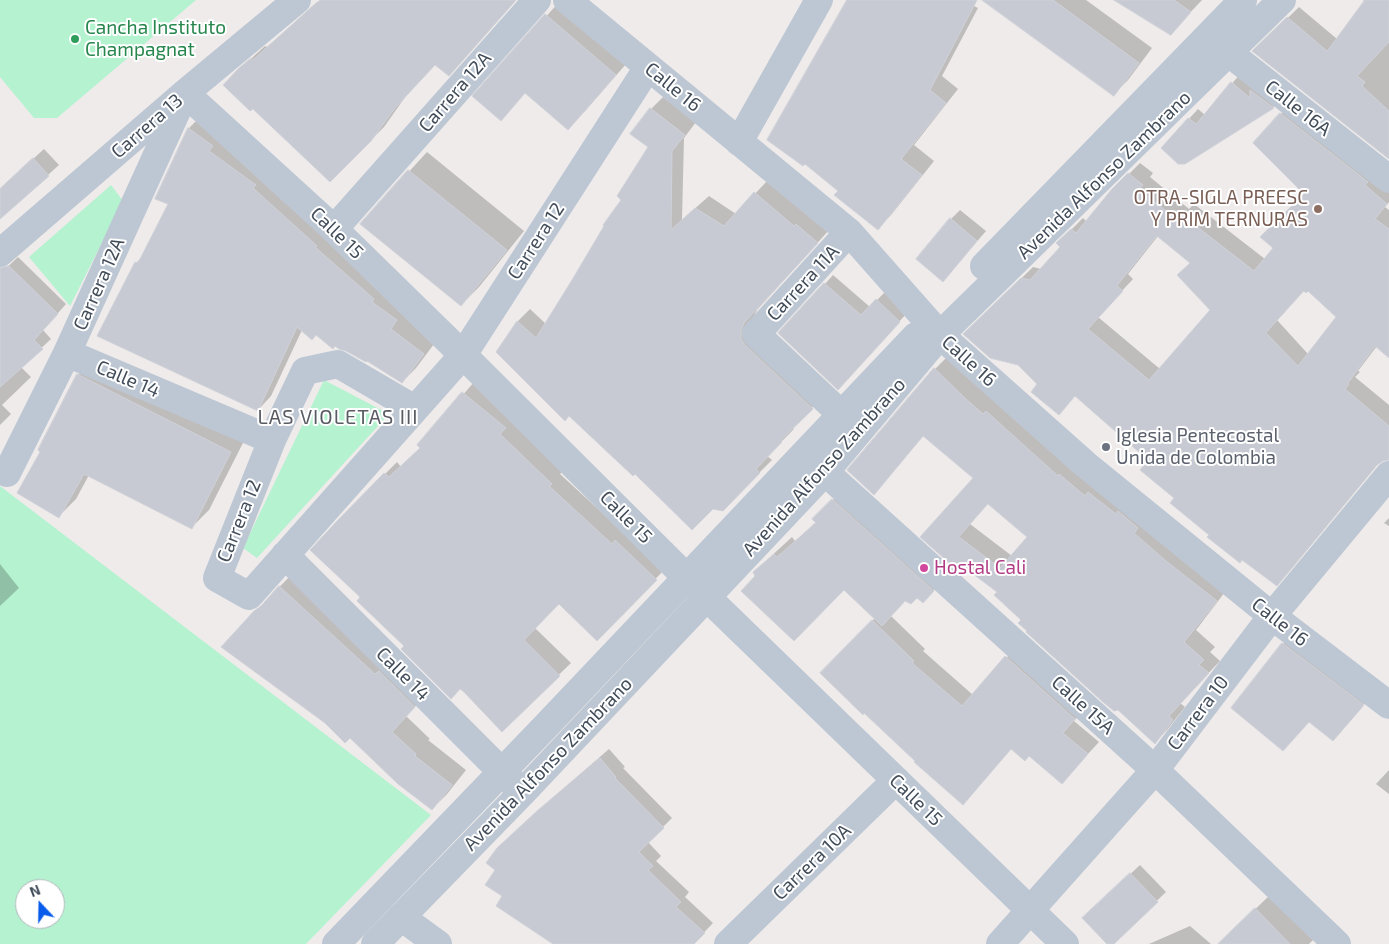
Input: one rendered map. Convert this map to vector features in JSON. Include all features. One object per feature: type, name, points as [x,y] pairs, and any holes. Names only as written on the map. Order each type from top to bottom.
[{"type":"street","name":"Carrera 13","points":[[0,253],[185,93],[297,0]]},
{"type":"street","name":"Carrera 12A","points":[[334,229],[537,0]]},
{"type":"street","name":"Calle 16","points":[[567,0],[850,232],[934,329],[1085,464],[1272,616],[1389,705]]},
{"type":"street","points":[[740,142],[819,0]]},
{"type":"street","name":"Avenida Alfonso Zambrano","points":[[375,944],[523,792],[825,472],[934,329],[1243,0]]},
{"type":"street","name":"Avenida Alfonso Zambrano","points":[[336,944],[502,773],[842,416],[1228,54],[1282,0]]},
{"type":"street","name":"Calle 16A","points":[[1208,36],[1228,54],[1389,179]]},
{"type":"street","name":"Carrera 12","points":[[415,409],[338,364],[306,371],[272,440],[216,578],[249,596],[463,355],[648,67]]},
{"type":"street","name":"Calle 15","points":[[185,93],[334,229],[687,578],[1065,944]]},
{"type":"street","name":"Carrera 12A","points":[[7,473],[67,353],[185,93]]},
{"type":"street","name":"Carrera 11A","points":[[842,416],[756,334],[850,232]]},
{"type":"street","name":"Calle 14","points":[[67,353],[272,440]]},
{"type":"street","name":"Calle 15A","points":[[825,472],[1155,770],[1336,944]]},
{"type":"street","name":"Carrera 10","points":[[1000,944],[1155,770],[1272,616],[1389,475]]},
{"type":"street","name":"Calle 14","points":[[285,555],[523,792]]},
{"type":"street","name":"Carrera 10A","points":[[728,944],[896,780]]},
{"type":"street","points":[[401,918],[438,944]]},
{"type":"green space","name":"Cancha Instituto Champagnat","points":[[0,0],[196,0],[57,118],[34,118],[0,77]]},
{"type":"green space","points":[[111,185],[123,201],[70,306],[29,257]]},
{"type":"green space","points":[[324,380],[389,414],[257,558],[243,548]]},
{"type":"green space","points":[[0,486],[431,815],[306,944],[0,944]]},
{"type":"building","points":[[322,0],[516,0],[449,76],[435,65],[395,108],[371,141],[330,182],[253,109],[250,111],[223,85],[239,68],[251,58],[253,60],[316,3]]},
{"type":"building","points":[[847,0],[977,0],[930,90],[946,103],[901,159],[922,175],[878,230],[834,195],[838,191],[805,164],[803,166],[767,140]]},
{"type":"building","points":[[982,0],[1053,0],[1139,63],[1114,96]]},
{"type":"building","points":[[1114,0],[1174,0],[1191,12],[1171,35]]},
{"type":"building","points":[[1365,0],[1389,0],[1389,42],[1357,76],[1365,82],[1362,86],[1389,111],[1389,159],[1252,51],[1287,17],[1327,51]]},
{"type":"building","points":[[545,14],[616,75],[568,130],[525,93],[501,121],[472,96]]},
{"type":"building","points":[[1231,82],[1250,98],[1250,90],[1274,108],[1185,164],[1178,164],[1161,148],[1188,118],[1196,124]]},
{"type":"building","points":[[650,108],[685,135],[672,151],[671,230],[695,208],[724,226],[754,192],[794,226],[796,224],[818,243],[744,323],[741,331],[741,339],[745,345],[813,409],[781,440],[782,442],[756,469],[760,473],[723,511],[713,509],[692,530],[635,474],[633,476],[569,416],[565,421],[496,352],[517,321],[536,338],[603,225],[621,200],[617,196],[648,147],[630,134]]},
{"type":"building","points":[[1280,113],[1368,182],[1365,185],[1387,204],[1375,219],[1389,229],[1389,358],[1375,346],[1345,389],[1389,426],[1389,460],[1377,465],[1277,586],[1242,560],[1240,563],[1207,537],[1209,535],[1170,503],[1174,498],[1140,470],[1148,460],[1075,396],[1059,415],[1031,392],[1037,384],[1018,365],[990,358],[963,334],[1021,278],[1030,280],[1060,247],[1056,243],[1071,229],[1076,233],[1112,189],[1128,173],[1143,185],[1139,189],[1177,220],[1182,215],[1254,271],[1273,248],[1260,237],[1304,194],[1253,143]],"holes":[[[1157,236],[1190,263],[1177,275],[1210,310],[1149,380],[1088,329],[1123,291],[1117,286]],[[1304,291],[1306,293],[1308,291],[1336,317],[1298,366],[1266,333]]]},
{"type":"building","points":[[188,128],[213,146],[209,151],[256,185],[253,188],[317,246],[315,247],[374,299],[372,302],[397,320],[391,329],[424,354],[402,383],[367,361],[335,346],[333,349],[316,335],[312,340],[297,327],[258,411],[97,336],[135,262],[138,263],[168,204],[155,199]]},
{"type":"building","points":[[33,158],[49,176],[0,219],[0,189]]},
{"type":"building","points":[[408,170],[507,250],[461,306],[360,224]]},
{"type":"building","points":[[950,218],[977,241],[943,282],[916,259]]},
{"type":"building","points":[[9,266],[58,314],[34,340],[43,349],[0,387],[0,268]]},
{"type":"building","points":[[824,283],[861,315],[876,299],[900,322],[838,390],[778,333]]},
{"type":"building","points":[[934,368],[983,414],[986,411],[1058,476],[1059,474],[1085,496],[1088,492],[1116,514],[1118,511],[1138,528],[1134,533],[1217,601],[1184,642],[1204,660],[1199,665],[1209,673],[1169,716],[1173,720],[1155,744],[1118,710],[1114,711],[1103,702],[1026,632],[1018,623],[1021,620],[994,595],[997,592],[960,564],[956,569],[920,537],[973,478],[923,436],[874,495],[847,470]],"holes":[[[988,504],[1027,537],[1000,568],[959,537]]]},
{"type":"building","points":[[77,374],[231,452],[192,529],[84,474],[59,518],[17,493],[40,452],[38,450]]},
{"type":"building","points":[[462,392],[506,428],[500,434],[552,484],[549,486],[612,544],[615,540],[657,580],[597,641],[559,604],[524,640],[560,676],[502,732],[460,689],[451,699],[401,649],[404,646],[357,601],[360,597],[310,550],[384,473],[389,477],[420,448],[417,445]]},
{"type":"building","points":[[832,499],[934,591],[923,603],[917,598],[911,604],[905,601],[882,626],[844,590],[794,641],[741,591],[755,576],[753,572],[774,554],[777,557],[816,523],[812,519]]},
{"type":"building","points":[[279,586],[375,674],[379,671],[415,707],[392,732],[416,754],[415,756],[452,785],[432,810],[398,784],[350,738],[345,743],[325,723],[221,647]]},
{"type":"building","points":[[872,620],[914,661],[912,663],[962,706],[1005,656],[1075,719],[1063,733],[1088,754],[1062,784],[1029,756],[1025,761],[1011,749],[963,805],[914,762],[864,713],[863,715],[820,673]]},
{"type":"building","points":[[1282,643],[1364,705],[1333,741],[1309,722],[1283,751],[1231,708]]},
{"type":"building","points":[[600,758],[615,778],[664,828],[639,852],[653,866],[648,870],[681,902],[676,907],[705,933],[694,944],[553,944],[496,906],[502,896],[485,885],[495,870],[486,863],[497,848],[537,811]]},
{"type":"building","points":[[1130,873],[1158,902],[1114,944],[1107,944],[1082,918]]},
{"type":"building","points":[[1255,908],[1290,944],[1218,944]]},
{"type":"place","name":"Cancha Instituto Champagnat","points":[[75,39]]},
{"type":"place","name":"OTRA-SIGLA PREESC Y PRIM TERNURAS","points":[[1318,209]]},
{"type":"place","name":"Iglesia Pentecostal Unida de Colombia","points":[[1106,447]]},
{"type":"place","name":"Hostal Cali","points":[[924,568]]},
{"type":"district","name":"LAS VIOLETAS III","points":[[338,417]]}]
